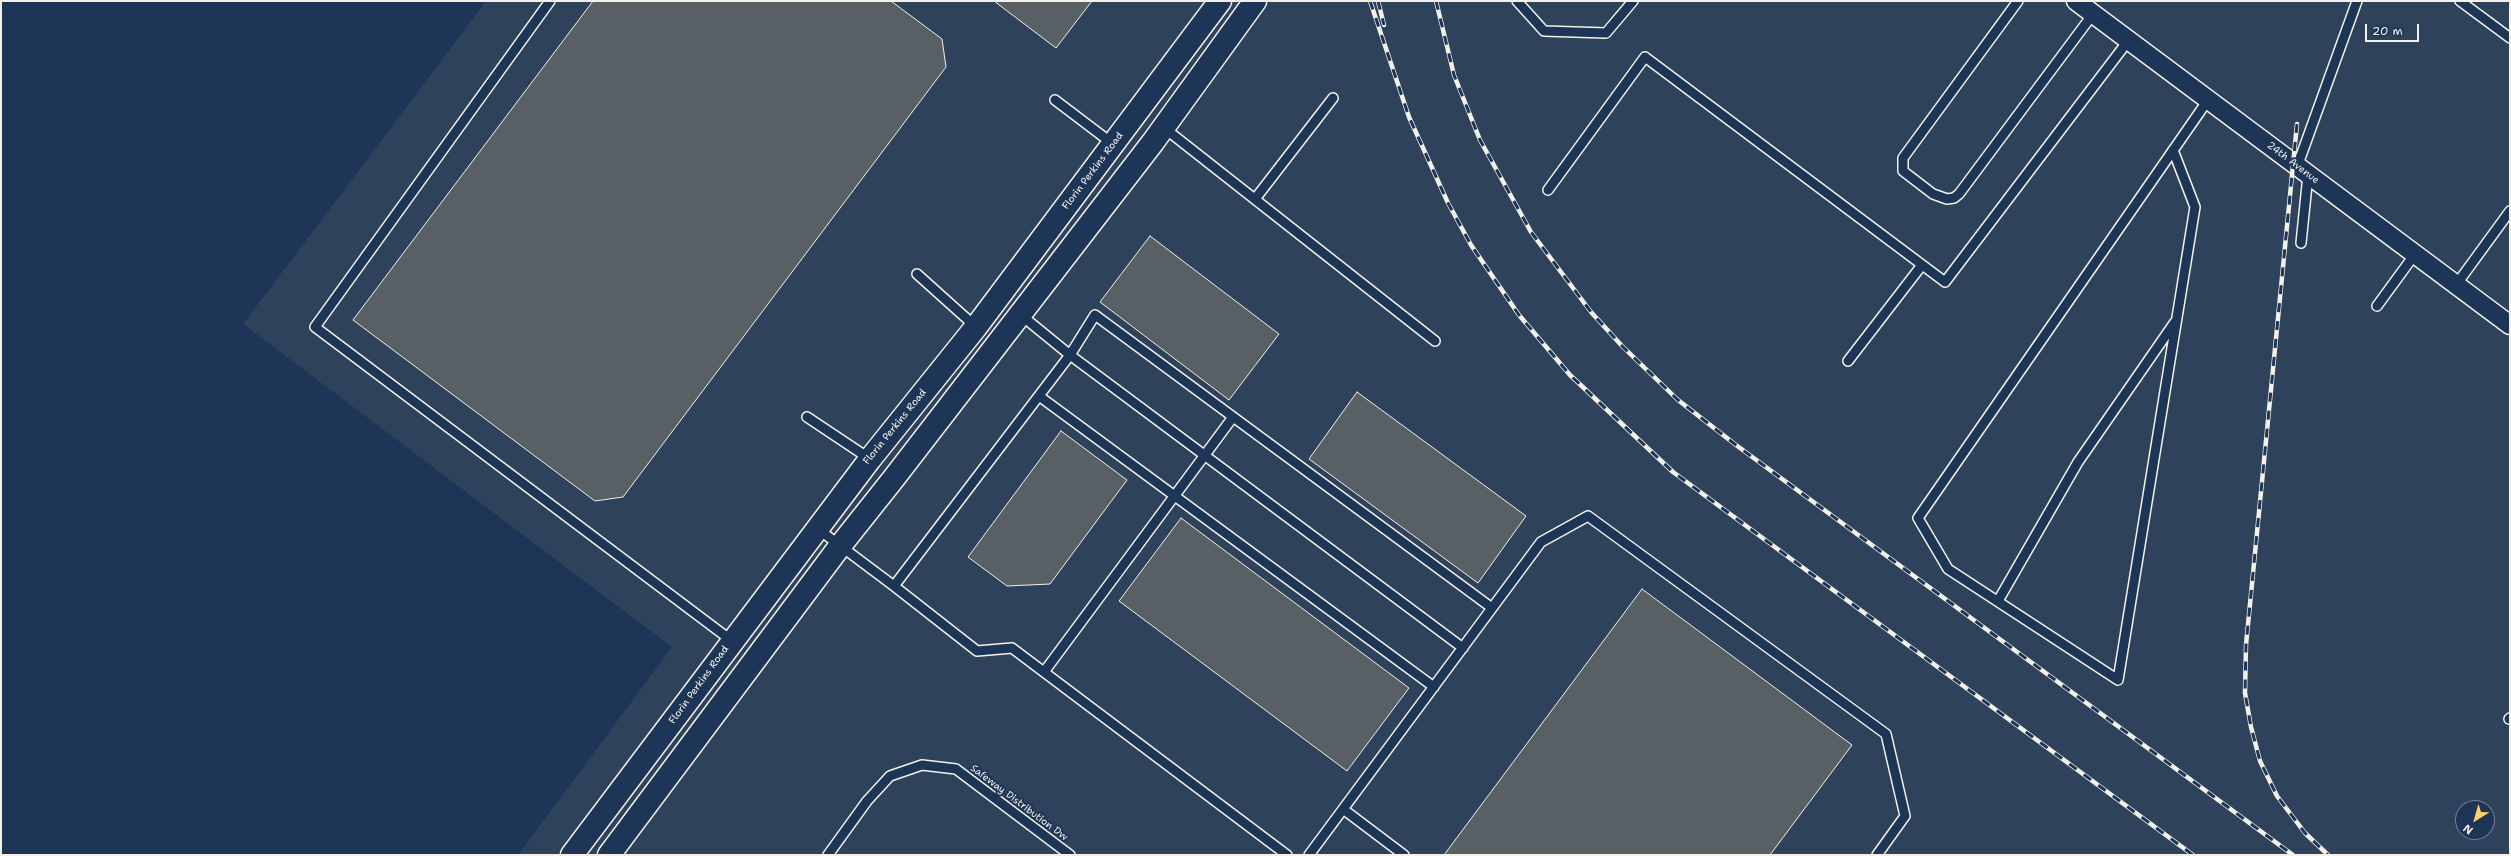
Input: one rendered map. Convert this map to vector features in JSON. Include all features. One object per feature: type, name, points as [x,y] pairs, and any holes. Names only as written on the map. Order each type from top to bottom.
[{"type":"main road","name":"Florin Perkins Road","points":[[572,855],[870,459],[976,327],[1114,145],[1220,1]]},
{"type":"main road","points":[[608,855],[840,546],[1020,315],[1163,126],[1255,1]]},
{"type":"street","name":"24th Avenue","points":[[2076,1],[2456,285],[2508,319]]},
{"type":"lane","points":[[550,1],[315,327],[732,641]]},
{"type":"lane","points":[[1517,1],[1544,31],[1606,33],[1633,1]]},
{"type":"lane","points":[[2018,1],[1903,158],[1903,171],[1933,194],[1947,199],[1954,198],[1959,194],[2093,14]]},
{"type":"lane","points":[[2301,243],[2303,171],[2314,120],[2357,1]]},
{"type":"lane","points":[[2460,1],[2510,38]]},
{"type":"lane","points":[[1548,190],[1645,57],[1945,282],[2128,41]]},
{"type":"lane","points":[[1255,199],[1333,98]]},
{"type":"lane","points":[[1055,100],[1114,145]]},
{"type":"lane","points":[[2174,150],[2195,207],[2118,680],[1948,569],[1918,518],[2208,100]]},
{"type":"lane","points":[[1163,126],[1435,341]]},
{"type":"lane","points":[[2456,285],[2510,211]]},
{"type":"lane","points":[[2377,306],[2415,254]]},
{"type":"lane","points":[[1848,362],[1922,265]]},
{"type":"lane","points":[[917,274],[976,327]]},
{"type":"lane","points":[[1020,315],[1070,355],[1463,648]]},
{"type":"lane","points":[[894,586],[1070,355],[1095,315],[1492,608]]},
{"type":"lane","points":[[1998,601],[2078,462],[2177,319]]},
{"type":"lane","points":[[1039,396],[1434,687]]},
{"type":"lane","points":[[807,417],[870,459]]},
{"type":"lane","points":[[1044,672],[1233,417]]},
{"type":"lane","points":[[1309,855],[1541,542],[1588,516],[1886,734],[1905,816],[1877,855]]},
{"type":"lane","points":[[818,529],[977,651],[1012,648],[1287,855]]},
{"type":"lane","name":"Safeway Distribution Dw","points":[[828,855],[866,801],[890,776],[922,765],[956,769],[1070,855]]},
{"type":"lane","points":[[1343,809],[1404,855]]},
{"type":"shaded area","points":[[486,1],[2510,1],[2510,855],[518,855],[672,647],[243,324]]},
{"type":"building","points":[[593,1],[891,1],[942,39],[946,67],[623,497],[595,501],[353,320]]},
{"type":"building","points":[[994,1],[1092,1],[1056,48]]},
{"type":"building","points":[[1150,236],[1279,334],[1229,400],[1100,302]]},
{"type":"building","points":[[1357,392],[1526,516],[1478,583],[1309,459]]},
{"type":"building","points":[[1061,431],[1127,480],[1050,584],[1007,586],[968,557]]},
{"type":"building","points":[[1181,518],[1409,688],[1347,771],[1119,601]]},
{"type":"building","points":[[1642,589],[1852,745],[1770,855],[1444,855]]},
{"type":"railway","points":[[1370,1],[1409,117],[1448,203],[1471,245],[1519,315],[1570,375],[1673,472],[2193,855]]},
{"type":"railway","points":[[1378,1],[1384,25]]},
{"type":"railway","points":[[1436,1],[1454,75],[1480,140],[1531,232],[1591,312],[1622,346],[1678,400],[1736,445],[2293,855]]},
{"type":"railway","points":[[2297,124],[2246,645],[2245,693],[2251,727],[2260,761],[2277,796],[2305,833],[2328,855]]}]
